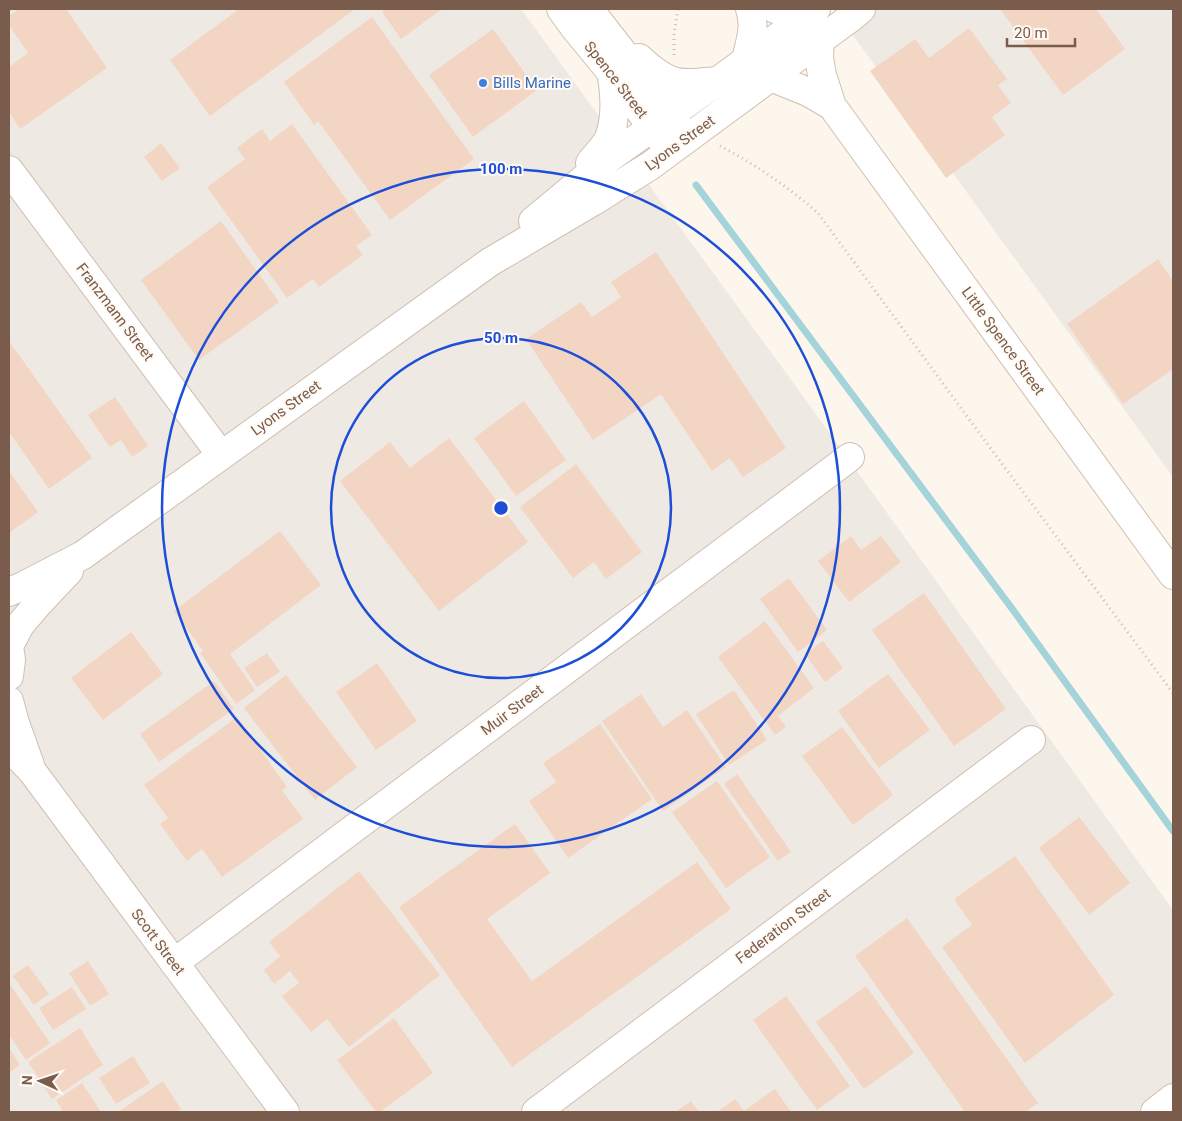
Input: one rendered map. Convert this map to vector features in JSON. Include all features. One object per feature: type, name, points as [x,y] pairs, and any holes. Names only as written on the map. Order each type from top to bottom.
[{"type":"street","name":"Spence Street","points":[[561,9],[611,72],[661,121]]},
{"type":"street","points":[[746,60],[753,31],[750,9]]},
{"type":"street","points":[[775,9],[812,12]]},
{"type":"street","name":"Lyons Street","points":[[9,592],[83,555],[490,262],[650,166],[861,9]]},
{"type":"street","name":"Lyons Street","points":[[490,262],[544,212],[609,158],[812,12]]},
{"type":"street","name":"Spence Street","points":[[591,13],[678,145]]},
{"type":"street","points":[[591,13],[641,60],[668,80],[688,84],[718,80]]},
{"type":"street","name":"Little Spence Street","points":[[820,40],[819,58],[822,76],[832,106],[1173,575]]},
{"type":"street","points":[[544,212],[601,151],[608,139],[615,106],[611,72]]},
{"type":"street","name":"Little Spence Street","points":[[771,77],[808,92],[832,106]]},
{"type":"street","name":"Franzmann Street","points":[[9,170],[221,455]]},
{"type":"street","name":"Muir Street","points":[[174,963],[850,457]]},
{"type":"street","name":"Lyons Street","points":[[9,646],[20,626],[37,605],[83,555]]},
{"type":"street","points":[[9,646],[11,660],[9,696]]},
{"type":"street","name":"Scott Street","points":[[9,701],[32,771]]},
{"type":"street","name":"Federation Street","points":[[536,1112],[1031,740]]},
{"type":"street","name":"Scott Street","points":[[9,747],[32,771],[285,1112]]},
{"type":"street","points":[[1154,1112],[1173,1098]]},
{"type":"path","points":[[674,57],[674,34],[678,9]]},
{"type":"path","points":[[717,144],[771,176],[818,213],[1173,693]]},
{"type":"shaded area","points":[[9,9],[521,9],[1173,910],[1173,1112],[9,1112]]},
{"type":"shaded area","points":[[834,9],[1173,9],[1173,477]]},
{"type":"building","points":[[19,9],[66,9],[107,68],[20,129],[9,112],[9,67],[28,53],[9,25],[9,16]]},
{"type":"building","points":[[239,9],[355,9],[210,116],[170,60]]},
{"type":"building","points":[[387,9],[442,9],[401,39],[382,12]]},
{"type":"building","points":[[1000,9],[1096,9],[1125,49],[1063,95]]},
{"type":"building","points":[[372,17],[474,159],[390,220],[318,121],[314,125],[284,82]]},
{"type":"building","points":[[969,28],[1007,79],[998,85],[1011,103],[992,117],[1005,135],[946,178],[870,71],[915,39],[929,58]]},
{"type":"building","name":"Bills Marine","points":[[493,29],[537,90],[473,137],[429,75]]},
{"type":"building","points":[[292,124],[372,235],[356,246],[363,255],[319,287],[313,279],[287,298],[207,187],[245,159],[237,148],[262,129],[270,141]]},
{"type":"building","points":[[161,143],[180,168],[162,181],[144,157]]},
{"type":"building","points":[[221,221],[279,302],[199,360],[141,280]]},
{"type":"building","points":[[656,252],[786,448],[743,477],[730,458],[712,471],[661,394],[593,440],[526,339],[581,302],[592,317],[621,297],[611,282]]},
{"type":"building","points":[[1158,259],[1173,281],[1173,369],[1123,404],[1067,324]]},
{"type":"building","points":[[9,341],[92,458],[49,489],[9,432]]},
{"type":"building","points":[[115,397],[148,446],[132,457],[121,440],[110,447],[88,415]]},
{"type":"building","points":[[524,401],[566,460],[516,496],[474,438]]},
{"type":"building","points":[[449,438],[528,542],[439,611],[340,481],[390,442],[410,468]]},
{"type":"building","points":[[576,464],[642,552],[606,579],[594,562],[573,578],[520,507]]},
{"type":"building","points":[[9,471],[38,512],[9,533]]},
{"type":"building","points":[[280,531],[321,585],[230,654],[255,690],[236,704],[200,653],[203,651],[174,611]]},
{"type":"building","points":[[851,536],[861,550],[881,536],[901,562],[849,602],[818,561]]},
{"type":"building","points":[[789,578],[827,630],[798,652],[760,599]]},
{"type":"building","points":[[924,593],[1006,709],[954,746],[872,630]]},
{"type":"building","points":[[765,621],[814,688],[778,716],[786,727],[775,735],[718,657]]},
{"type":"building","points":[[131,632],[163,674],[103,720],[71,678]]},
{"type":"building","points":[[823,641],[843,668],[825,682],[805,654]]},
{"type":"building","points":[[267,653],[280,672],[257,687],[244,668]]},
{"type":"building","points":[[377,663],[417,721],[376,750],[336,692]]},
{"type":"building","points":[[888,674],[930,730],[879,768],[838,711]]},
{"type":"building","points":[[286,675],[357,767],[315,800],[244,708]]},
{"type":"building","points":[[214,681],[234,709],[159,762],[140,734]]},
{"type":"building","points":[[734,690],[767,740],[729,765],[696,714]]},
{"type":"building","points":[[641,694],[663,727],[687,710],[726,767],[663,811],[602,721]]},
{"type":"building","points":[[237,717],[287,787],[282,790],[303,819],[222,877],[202,849],[187,861],[160,824],[168,818],[144,785]]},
{"type":"building","points":[[600,724],[652,799],[568,858],[529,801],[556,782],[543,763]]},
{"type":"building","points":[[842,727],[893,795],[853,825],[802,756]]},
{"type":"building","points":[[737,774],[791,852],[778,861],[724,784]]},
{"type":"building","points":[[717,781],[770,857],[726,888],[672,812]]},
{"type":"building","points":[[1079,817],[1130,883],[1089,915],[1039,848]]},
{"type":"building","points":[[515,824],[550,873],[487,919],[532,981],[697,862],[731,909],[512,1067],[399,907]]},
{"type":"building","points":[[1015,856],[1114,995],[1025,1063],[942,947],[972,925],[954,899]]},
{"type":"building","points":[[359,871],[440,975],[349,1047],[327,1019],[311,1032],[282,996],[299,983],[290,971],[274,984],[264,970],[280,956],[269,942]]},
{"type":"building","points":[[907,918],[1038,1103],[1025,1112],[965,1112],[855,956]]},
{"type":"building","points":[[88,961],[109,994],[90,1006],[69,973]]},
{"type":"building","points":[[28,965],[49,994],[34,1005],[13,976]]},
{"type":"building","points":[[9,983],[50,1043],[26,1060],[9,1035]]},
{"type":"building","points":[[866,986],[914,1053],[864,1089],[816,1022]]},
{"type":"building","points":[[72,987],[86,1009],[53,1030],[39,1008]]},
{"type":"building","points":[[786,996],[850,1086],[817,1110],[753,1020]]},
{"type":"building","points":[[394,1018],[433,1073],[380,1112],[376,1112],[337,1060]]},
{"type":"building","points":[[80,1028],[103,1065],[52,1099],[28,1062]]},
{"type":"building","points":[[9,1048],[20,1065],[9,1073]]},
{"type":"building","points":[[133,1056],[150,1083],[116,1104],[99,1078]]},
{"type":"building","points":[[163,1081],[181,1109],[176,1112],[118,1112]]},
{"type":"building","points":[[82,1083],[101,1112],[63,1112],[56,1100]]},
{"type":"building","points":[[775,1089],[791,1112],[717,1112],[735,1099],[744,1111]]},
{"type":"building","points":[[691,1101],[699,1112],[675,1112]]},
{"type":"waterway","points":[[696,185],[1016,614],[1173,831]]},
{"type":"place","name":"Bills Marine","points":[[483,83]]}]
